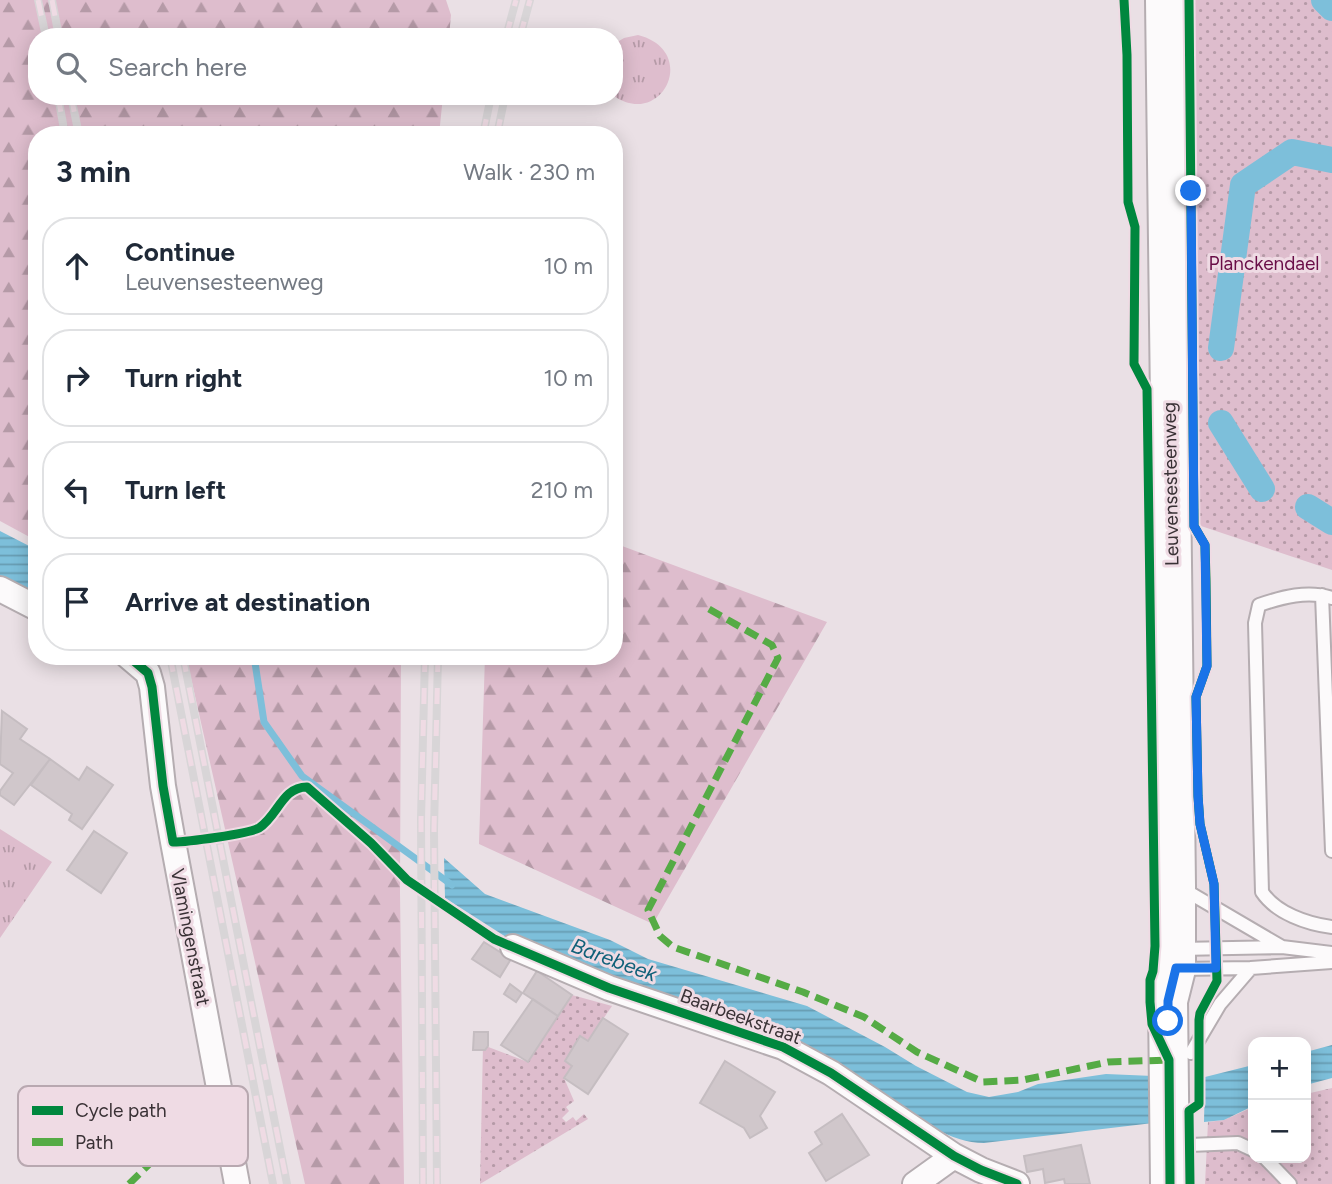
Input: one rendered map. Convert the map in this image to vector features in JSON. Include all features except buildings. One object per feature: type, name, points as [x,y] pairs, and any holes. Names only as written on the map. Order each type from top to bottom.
[{"type":"main road","name":"Leuvensesteenweg","points":[[1165,0],[1176,885],[1176,959],[1168,1001],[1170,1184]]},
{"type":"main road","name":"Leuvensesteenweg","points":[[1176,959],[1188,1001],[1191,1053],[1190,1184]]},
{"type":"street","points":[[0,589],[28,603]]},
{"type":"street","name":"Vlamingenstraat","points":[[139,665],[148,673],[152,687],[169,820],[219,1086]]},
{"type":"street","name":"Baarbeekstraat","points":[[513,947],[610,988],[783,1047],[831,1073],[954,1156],[1017,1184]]},
{"type":"street","points":[[915,1184],[954,1156]]},
{"type":"street","name":"Vlamingenstraat","points":[[234,1166],[237,1184]]},
{"type":"lane","points":[[1332,850],[1327,596],[1279,598],[1259,605],[1255,623],[1262,892],[1270,904],[1294,916],[1332,928]]},
{"type":"lane","points":[[1176,885],[1282,947]]},
{"type":"lane","points":[[1176,959],[1282,947],[1332,953]]},
{"type":"lane","points":[[1176,959],[1251,968],[1332,962]]},
{"type":"lane","points":[[1191,1053],[1220,1004],[1251,968]]},
{"type":"lane","points":[[1190,1145],[1238,1143],[1248,1148]]},
{"type":"lane","points":[[1270,1163],[1290,1184]]},
{"type":"green space","points":[[0,0],[446,0],[451,15],[450,28],[28,28],[28,105],[442,105],[440,126],[28,126],[28,536],[0,521]]},
{"type":"green space","name":"Planckendael","points":[[1194,0],[1332,0],[1332,570],[1198,525]]},
{"type":"green space","points":[[638,35],[657,44],[667,56],[670,70],[667,84],[659,95],[647,103],[631,104],[623,100],[624,38]]},
{"type":"green space","points":[[623,546],[827,622],[653,924],[479,844],[485,665],[623,665]]},
{"type":"green space","points":[[188,665],[401,665],[400,893],[404,1184],[305,1184]]},
{"type":"green space","points":[[0,829],[52,862],[0,938]]},
{"type":"green space","points":[[572,995],[612,1006],[588,1041],[580,1036],[565,1061],[572,1066],[564,1078],[574,1101],[566,1107],[569,1111],[562,1118],[566,1122],[573,1117],[576,1121],[584,1114],[588,1119],[480,1184],[483,1045],[528,1062]]},
{"type":"green space","points":[[1332,1088],[1332,1184],[1205,1184],[1208,1122],[1224,1120],[1248,1109],[1248,1163],[1311,1163],[1311,1093]]},
{"type":"water","points":[[0,531],[28,545],[28,597],[0,583]]},
{"type":"water","points":[[444,858],[485,894],[610,940],[648,959],[807,1006],[967,1092],[989,1097],[1018,1092],[1038,1084],[1106,1074],[1153,1076],[1153,1123],[984,1143],[947,1135],[892,1102],[514,942],[445,898]]},
{"type":"water","points":[[1332,1045],[1332,1078],[1311,1084],[1311,1051]]},
{"type":"water","points":[[1248,1066],[1248,1108],[1224,1120],[1204,1122],[1205,1077]]},
{"type":"waterway","points":[[1324,0],[1332,8]]},
{"type":"waterway","points":[[1221,348],[1243,185],[1292,152],[1332,160]]},
{"type":"waterway","points":[[1221,423],[1262,489]]},
{"type":"waterway","points":[[1308,507],[1332,522]]},
{"type":"waterway","name":"Barebeek","points":[[255,665],[264,722],[302,776],[452,885]]},
{"type":"railway","points":[[38,0],[44,28]]},
{"type":"railway","points":[[52,0],[57,28]]},
{"type":"railway","points":[[508,28],[516,0]]},
{"type":"railway","points":[[522,28],[530,0]]},
{"type":"railway","points":[[60,105],[63,126]]},
{"type":"railway","points":[[73,105],[77,126]]},
{"type":"railway","points":[[485,126],[489,105]]},
{"type":"railway","points":[[499,126],[503,105]]},
{"type":"railway","points":[[172,665],[273,1184]]},
{"type":"railway","points":[[185,665],[287,1184]]},
{"type":"railway","points":[[423,1184],[421,819],[425,665]]},
{"type":"railway","points":[[437,1184],[434,830],[438,665]]},
{"type":"marked path","points":[[709,609],[772,645],[778,658],[648,910],[660,936],[673,947],[803,992],[864,1017],[917,1052],[983,1082],[1023,1080],[1108,1062],[1169,1060]]},
{"type":"marked path","points":[[129,1184],[147,1166]]},
{"type":"cycle path","points":[[1124,0],[1128,202],[1135,227],[1134,364],[1147,389],[1155,946],[1150,1002],[1152,1024],[1169,1060],[1170,1184]]},
{"type":"cycle path","points":[[1189,0],[1194,526],[1205,545],[1207,666],[1196,697],[1198,796],[1200,824],[1214,884],[1217,981],[1199,1020],[1199,1104],[1189,1111],[1190,1184]]},
{"type":"cycle path","points":[[139,665],[148,673],[152,687],[163,786],[173,842],[243,833],[259,828],[286,797],[299,788],[307,787],[371,843],[407,880],[494,939],[609,988],[783,1047],[831,1073],[954,1156],[1017,1184]]},
{"type":"route","points":[[1168,1021],[1168,1001],[1176,968],[1216,968],[1214,884],[1200,824],[1198,796],[1196,697],[1207,666],[1205,545],[1194,526],[1191,191]]}]
